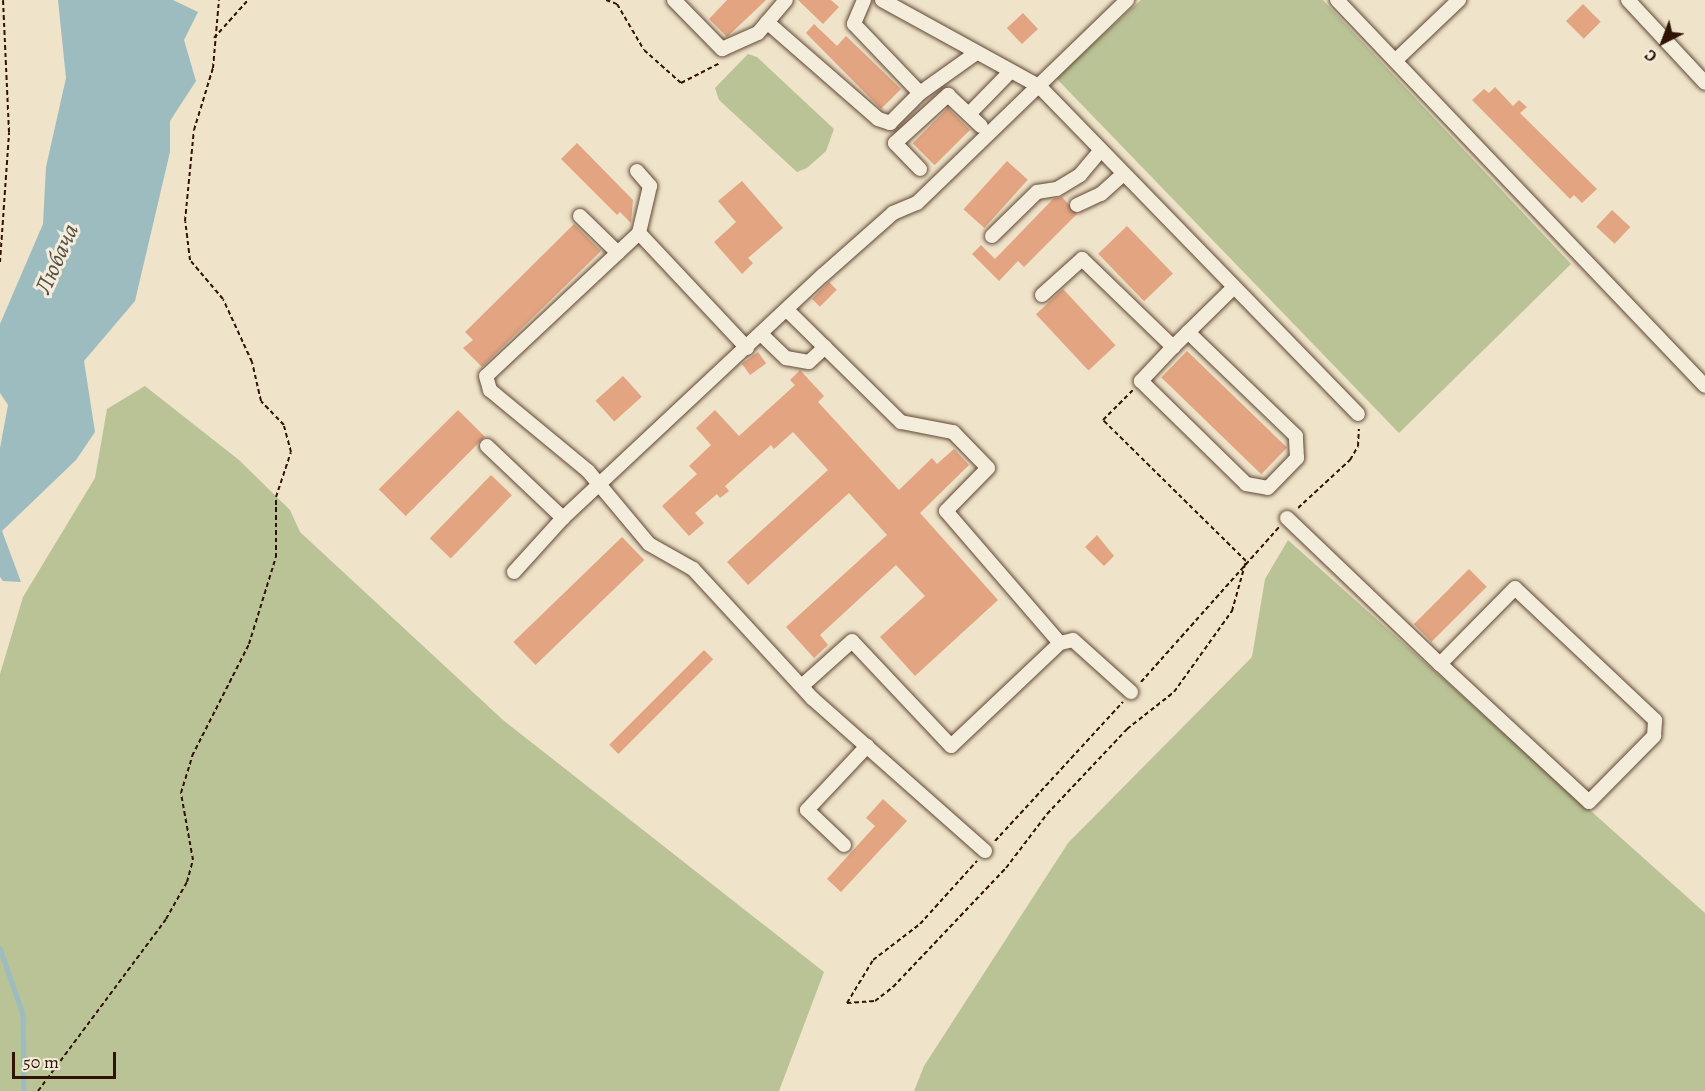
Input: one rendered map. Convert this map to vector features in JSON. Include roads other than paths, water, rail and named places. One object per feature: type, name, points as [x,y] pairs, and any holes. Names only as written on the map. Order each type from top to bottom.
[{"type":"street","points":[[674,0],[722,49],[758,33],[786,0]]},
{"type":"street","points":[[864,0],[854,24],[920,93]]},
{"type":"street","points":[[882,0],[1040,87],[1358,414]]},
{"type":"street","points":[[514,572],[563,518],[600,487],[893,213],[917,203],[1040,87],[1127,0]]},
{"type":"street","points":[[1337,0],[1397,59],[1705,386]]},
{"type":"street","points":[[1397,59],[1459,0]]},
{"type":"street","points":[[1628,0],[1705,82]]},
{"type":"street","points":[[767,22],[878,119],[890,123],[920,93],[976,53]]},
{"type":"street","points":[[970,112],[1011,71]]},
{"type":"street","points":[[920,169],[895,143],[948,95],[970,112],[981,126]]},
{"type":"street","points":[[992,237],[1037,192],[1057,189],[1080,175],[1100,151]]},
{"type":"street","points":[[638,171],[650,186],[639,233],[486,376],[490,390],[588,471],[649,544],[693,569],[803,685],[867,746],[985,851]]},
{"type":"street","points":[[1077,205],[1101,194],[1123,174]]},
{"type":"street","points":[[580,216],[618,253]]},
{"type":"street","points":[[639,233],[747,348]]},
{"type":"street","points":[[1042,296],[1082,259],[1173,347]]},
{"type":"street","points":[[1188,332],[1296,436],[1297,458],[1269,488],[1246,484],[1141,381],[1173,347],[1188,332],[1233,288]]},
{"type":"street","points":[[787,310],[901,422],[953,432],[988,468],[946,511],[1060,643]]},
{"type":"street","points":[[761,334],[786,358],[809,362],[825,347]]},
{"type":"street","points":[[487,446],[563,518]]},
{"type":"street","points":[[1287,518],[1440,664],[1589,802],[1654,736],[1655,720],[1515,588],[1440,664]]},
{"type":"street","points":[[803,685],[852,641],[951,746],[1060,643],[1073,640],[1131,692]]},
{"type":"street","points":[[844,845],[807,810],[867,746]]},
{"type":"water","points":[[58,0],[173,0],[198,12],[184,40],[196,81],[170,121],[170,152],[135,301],[84,361],[95,432],[76,460],[2,531],[21,582],[3,581],[0,577],[0,448],[8,405],[0,393],[0,324],[43,224],[46,167],[66,78]]},
{"type":"waterway","name":"Любача","points":[[0,948],[23,1014],[24,1091]]}]
